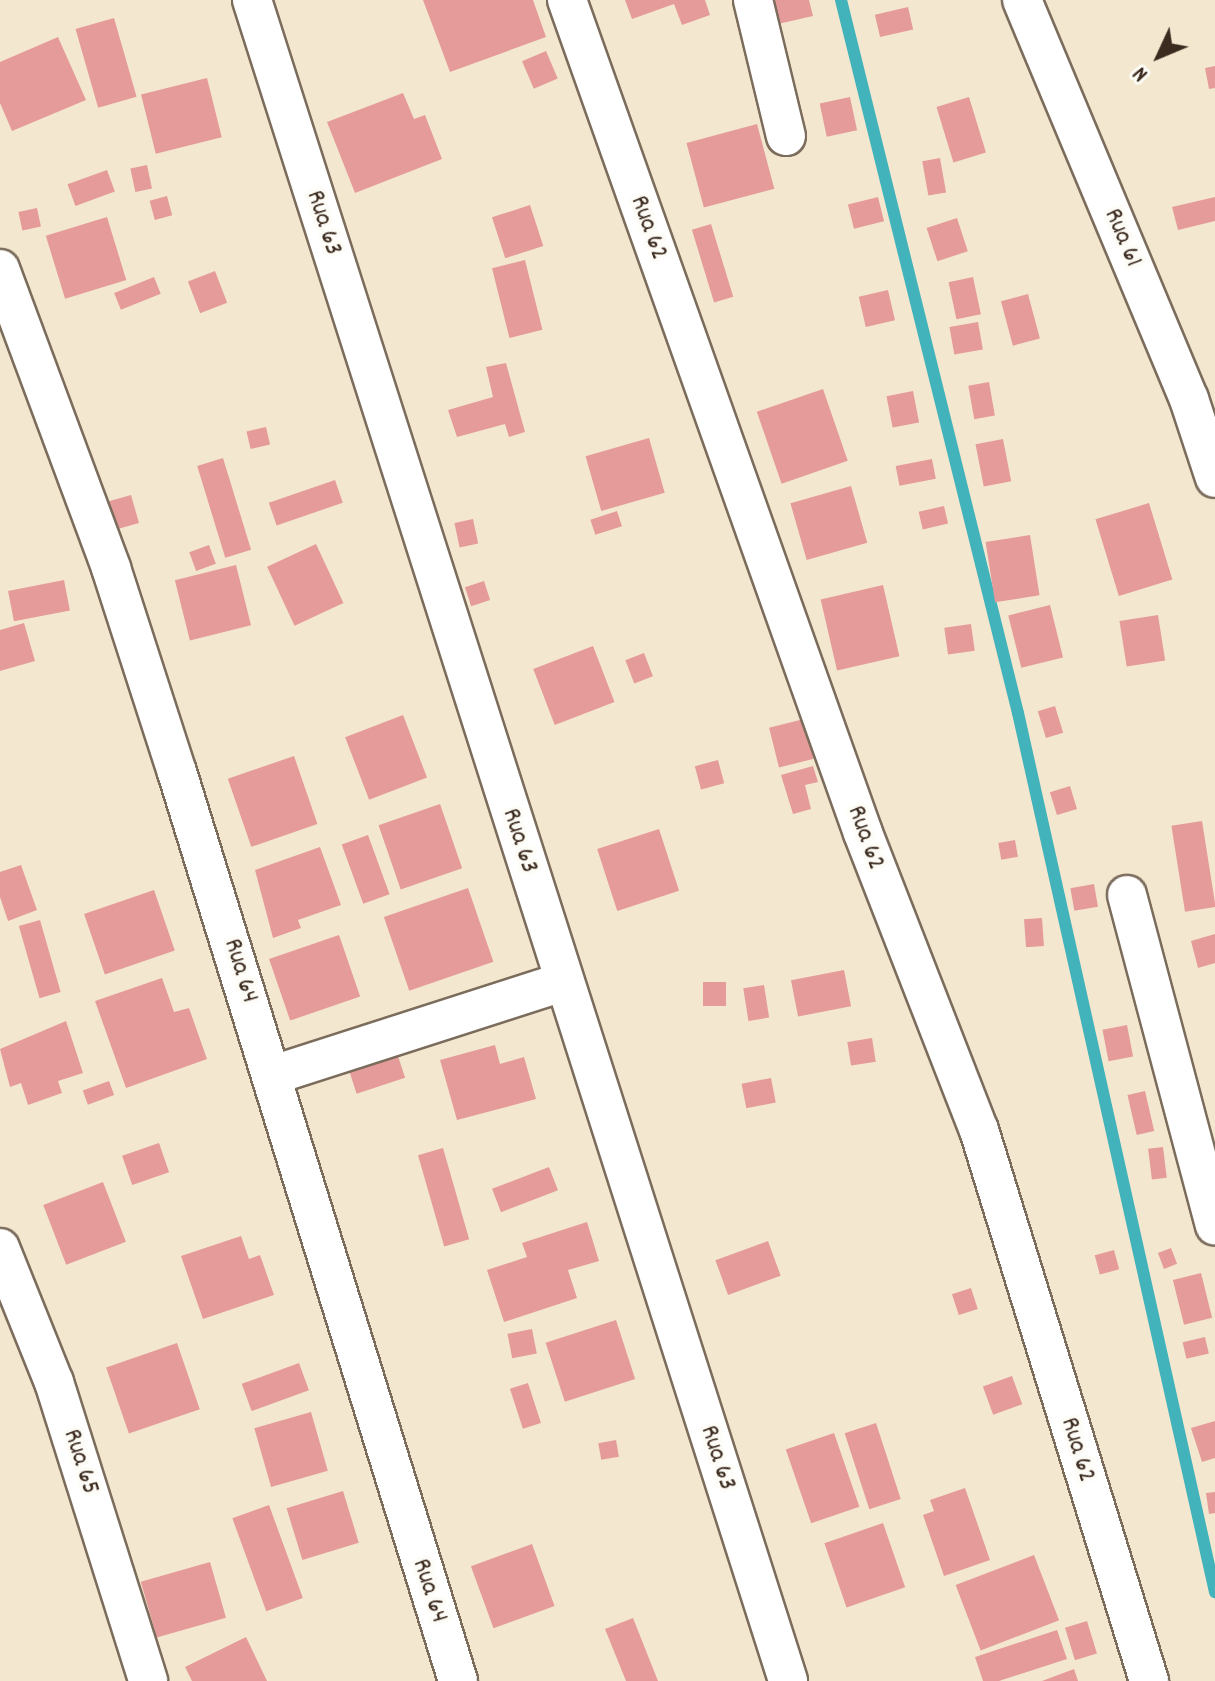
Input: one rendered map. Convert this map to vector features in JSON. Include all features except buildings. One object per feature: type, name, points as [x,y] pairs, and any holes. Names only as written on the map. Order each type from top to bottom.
[{"type":"street","name":"Rua 63","points":[[252,0],[788,1681]]},
{"type":"street","name":"Rua 62","points":[[567,0],[863,833],[979,1130],[1149,1681]]},
{"type":"street","points":[[753,0],[786,136]]},
{"type":"street","name":"Rua 61","points":[[1022,0],[1189,399],[1215,478]]},
{"type":"street","name":"Rua 64","points":[[0,269],[111,568],[273,1075],[458,1681]]},
{"type":"street","points":[[1127,895],[1215,1225]]},
{"type":"street","points":[[273,1075],[563,982]]},
{"type":"street","name":"Rua 65","points":[[0,1248],[54,1382],[148,1681]]},
{"type":"waterway","points":[[841,0],[1018,713],[1215,1592]]}]
